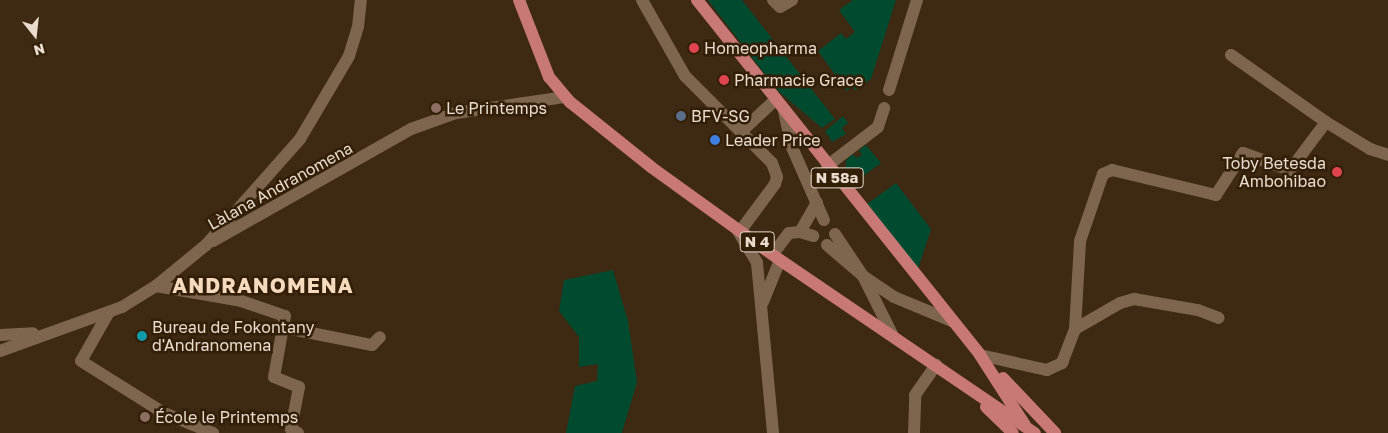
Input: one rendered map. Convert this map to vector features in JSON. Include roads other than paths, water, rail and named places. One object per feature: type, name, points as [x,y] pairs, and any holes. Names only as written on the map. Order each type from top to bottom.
[{"type":"main road","name":"N 4","points":[[518,0],[549,78],[564,97],[651,167],[777,257],[1030,431]]},
{"type":"main road","name":"N 58a","points":[[697,0],[827,166],[980,355],[1055,433]]},
{"type":"main road","name":"N 58a","points":[[980,355],[1030,431]]},
{"type":"main road","name":"N 4","points":[[936,365],[1013,433]]},
{"type":"street","name":"Làlana Andranomena","points":[[206,245],[300,139],[349,56],[358,28],[362,0]]},
{"type":"street","points":[[642,0],[685,76],[772,163],[777,177],[736,227],[757,263],[763,305],[773,433]]},
{"type":"street","points":[[773,0],[780,7],[792,0]]},
{"type":"street","points":[[889,90],[917,0]]},
{"type":"street","points":[[1231,55],[1326,122],[1370,149],[1388,155]]},
{"type":"street","name":"Làlana Andranomena","points":[[206,245],[411,130],[456,113],[564,97]]},
{"type":"street","points":[[740,132],[776,100]]},
{"type":"street","points":[[827,166],[878,127],[884,108]]},
{"type":"street","points":[[784,111],[791,145],[824,220]]},
{"type":"street","points":[[980,355],[1048,370],[1056,368],[1068,353],[1075,329],[1080,240],[1102,174],[1112,170],[1216,195],[1243,153],[1290,170],[1326,122]]},
{"type":"street","points":[[800,232],[817,202]]},
{"type":"street","points":[[763,305],[777,257],[789,233],[800,232],[813,236]]},
{"type":"street","points":[[835,234],[863,276],[893,336]]},
{"type":"street","points":[[0,351],[72,327],[109,312],[156,286],[206,245]]},
{"type":"street","points":[[827,245],[863,276],[894,297],[952,321]]},
{"type":"street","points":[[156,286],[241,301],[285,316],[281,327],[274,377],[299,387],[291,429],[298,433]]},
{"type":"street","points":[[1075,329],[1120,303],[1134,299],[1198,310],[1219,318]]},
{"type":"street","points":[[109,312],[80,362],[164,413],[213,433]]},
{"type":"street","points":[[0,335],[72,327]]},
{"type":"street","points":[[281,327],[372,345],[380,337]]},
{"type":"street","points":[[914,433],[915,395],[936,365]]},
{"type":"place","name":"Homeopharma","points":[[694,48]]},
{"type":"place","name":"Pharmacie Grace","points":[[724,80]]},
{"type":"place","name":"Le Printemps","points":[[436,108]]},
{"type":"place","name":"BFV-SG","points":[[681,116]]},
{"type":"place","name":"Leader Price","points":[[715,140]]},
{"type":"place","name":"Toby Betesda Ambohibao","points":[[1337,172]]},
{"type":"place","name":"Bureau de Fokontany d'Andranomena","points":[[142,336]]},
{"type":"place","name":"École le Printemps","points":[[145,417]]},
{"type":"district","name":"ANDRANOMENA","points":[[263,285]]}]
